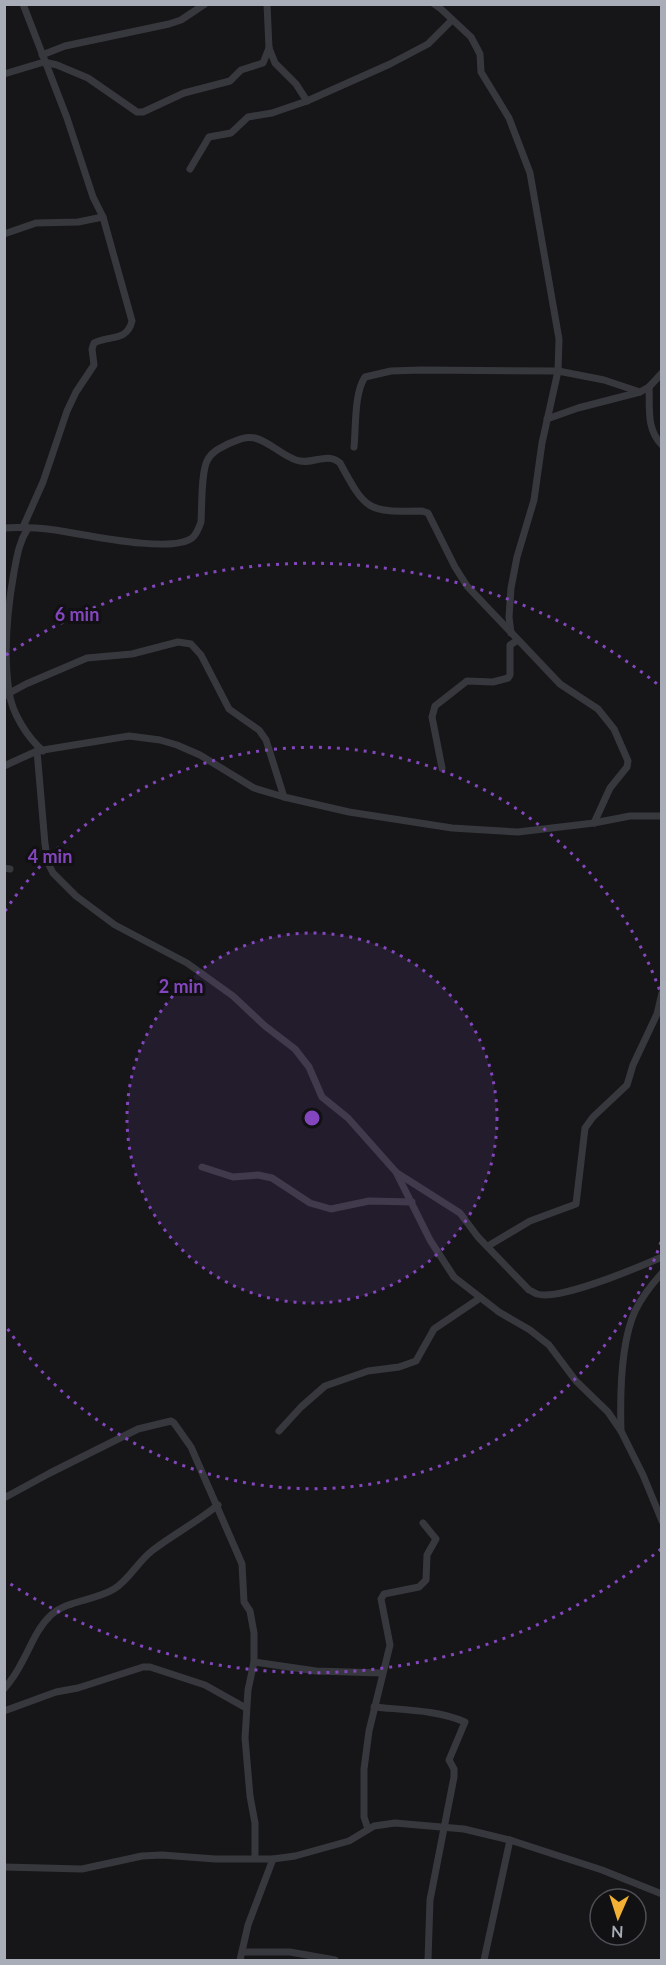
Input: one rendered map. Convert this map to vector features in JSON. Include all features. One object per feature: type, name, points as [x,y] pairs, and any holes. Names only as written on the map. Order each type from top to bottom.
[{"type":"street","points":[[23,4],[67,118],[93,197],[103,217],[131,314],[131,326],[120,337],[94,343],[92,349],[94,365],[76,392],[67,411],[20,540],[6,618],[7,694],[16,714],[40,751],[48,863],[53,873],[76,896],[115,925],[187,963],[233,996],[265,1026],[290,1045],[309,1066],[322,1097],[348,1118],[396,1172],[443,1263],[454,1277],[480,1298],[549,1345],[576,1381],[608,1412],[621,1431],[643,1475],[662,1521]]},
{"type":"street","points":[[4,74],[43,59],[65,46],[181,20],[205,4]]},
{"type":"street","points":[[267,4],[269,48],[275,63],[296,84],[307,100]]},
{"type":"street","points":[[434,4],[442,7],[452,20],[471,37],[480,54],[481,72],[509,118],[530,173],[559,339],[558,371],[547,419],[534,500],[511,588],[509,617],[511,633]]},
{"type":"street","points":[[190,169],[209,137],[231,133],[248,117],[272,113],[352,82],[428,44],[452,20]]},
{"type":"street","points":[[43,59],[87,78],[136,112],[143,112],[184,93],[230,81],[241,70],[263,63],[269,48]]},
{"type":"street","points":[[4,234],[36,223],[78,222],[103,217]]},
{"type":"street","points":[[354,447],[362,381],[365,377],[391,371],[558,371],[604,380],[640,392]]},
{"type":"street","points":[[547,419],[578,408],[640,392],[649,387],[662,373]]},
{"type":"street","points":[[649,387],[650,427],[654,437],[662,445]]},
{"type":"street","points":[[4,528],[25,528],[134,543],[180,542],[192,538],[198,531],[201,522],[206,462],[218,448],[245,437],[252,437],[299,461],[312,461],[329,456],[336,459],[358,496],[366,504],[375,508],[428,513],[467,586],[560,684],[598,709],[614,729],[626,754],[627,767],[610,788],[594,823]]},
{"type":"street","points":[[442,768],[432,717],[435,706],[467,681],[493,682],[508,678],[510,675],[510,645],[518,640]]},
{"type":"street","points":[[7,694],[87,658],[132,654],[178,642],[191,644],[201,655],[229,709],[259,730],[266,740],[284,798]]},
{"type":"street","points":[[4,766],[40,751],[129,736],[160,740],[200,755],[254,788],[284,798],[350,812],[452,828],[518,832],[594,823],[630,816],[662,816]]},
{"type":"street","points":[[488,1246],[530,1221],[576,1204],[585,1128],[593,1117],[627,1085],[633,1065],[657,1014],[662,993]]},
{"type":"street","points":[[202,1167],[233,1177],[258,1174],[272,1178],[310,1203],[331,1209],[369,1201],[412,1202]]},
{"type":"street","points":[[396,1172],[460,1213],[529,1290],[538,1294],[560,1293],[611,1278],[662,1257]]},
{"type":"street","points":[[621,1431],[620,1406],[625,1350],[634,1314],[647,1290],[662,1273]]},
{"type":"street","points":[[279,1431],[325,1386],[368,1371],[399,1367],[416,1361],[434,1329],[480,1298]]},
{"type":"street","points":[[4,1498],[138,1429],[171,1421],[191,1446],[242,1564],[244,1602],[250,1611],[254,1633],[254,1662],[248,1690],[245,1738],[250,1796],[255,1823],[255,1858]]},
{"type":"street","points":[[4,1689],[49,1616],[61,1607],[95,1597],[114,1588],[151,1551],[218,1505]]},
{"type":"street","points":[[368,1829],[364,1817],[364,1769],[369,1731],[390,1645],[382,1609],[382,1597],[384,1594],[419,1587],[426,1580],[427,1555],[436,1539],[423,1523]]},
{"type":"street","points":[[254,1662],[316,1671],[382,1673]]},
{"type":"street","points":[[4,1711],[56,1692],[78,1688],[143,1667],[150,1667],[205,1685],[246,1708]]},
{"type":"street","points":[[375,1707],[432,1714],[465,1722],[449,1760],[454,1773],[430,1900],[428,1960]]},
{"type":"street","points":[[4,1867],[82,1869],[142,1856],[162,1855],[215,1859],[295,1856],[349,1841],[381,1824],[395,1823],[471,1830],[510,1840],[602,1870],[662,1894]]},
{"type":"street","points":[[484,1960],[510,1840]]},
{"type":"street","points":[[240,1960],[249,1925],[273,1858]]},
{"type":"street","points":[[242,1952],[290,1952],[330,1960]]},
{"type":"street","points":[[290,1952],[299,1960]]}]
